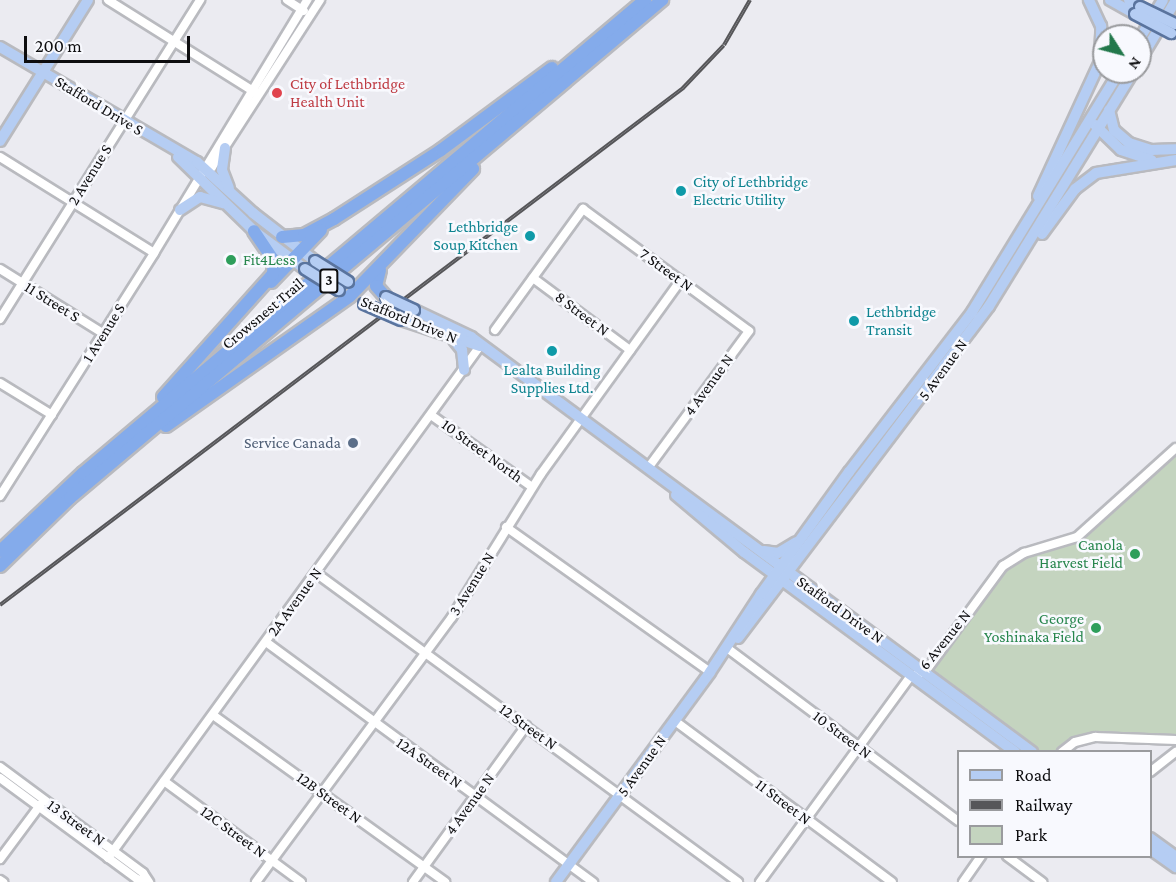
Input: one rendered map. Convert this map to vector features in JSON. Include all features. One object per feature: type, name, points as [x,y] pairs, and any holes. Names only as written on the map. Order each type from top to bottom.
[{"type":"highway","name":"Crowsnest Trail","points":[[0,551],[84,473],[644,0]]},
{"type":"highway","points":[[282,237],[304,235],[334,219],[441,150],[644,0]]},
{"type":"highway","name":"Crowsnest Trail","points":[[0,566],[108,466],[662,0]]},
{"type":"highway","points":[[108,466],[344,293],[361,286],[452,189],[601,51]]},
{"type":"highway","points":[[84,473],[192,368],[255,297],[334,219]]},
{"type":"highway","points":[[254,231],[270,252],[275,266],[255,297]]},
{"type":"highway","points":[[381,294],[377,278],[384,264]]},
{"type":"main road","points":[[0,141],[88,0]]},
{"type":"main road","points":[[1024,230],[1100,62],[1101,26],[1089,0]]},
{"type":"main road","points":[[1110,0],[1138,11],[1175,31]]},
{"type":"main road","points":[[1129,0],[1138,11]]},
{"type":"main road","points":[[1148,24],[1163,0]]},
{"type":"main road","points":[[1152,40],[1176,0]]},
{"type":"main road","name":"Stafford Drive S","points":[[0,47],[167,147],[203,173]]},
{"type":"main road","name":"5 Avenue N","points":[[556,882],[940,357],[1024,230],[1112,84]]},
{"type":"main road","name":"5 Avenue N","points":[[804,544],[931,388],[1016,264],[1125,84]]},
{"type":"main road","points":[[1109,110],[1114,130],[1129,142],[1151,150],[1176,149]]},
{"type":"main road","points":[[1091,119],[1098,129],[1128,154],[1163,162]]},
{"type":"main road","points":[[180,210],[207,197],[231,201],[222,170],[225,148]]},
{"type":"main road","points":[[1016,264],[1087,179],[1116,167],[1176,160]]},
{"type":"main road","name":"Stafford Drive N","points":[[203,173],[231,201],[254,231],[297,257],[315,261],[348,282],[381,294],[466,333],[480,346],[648,468],[911,676],[1012,750]]},
{"type":"main road","name":"Stafford Drive N","points":[[231,201],[282,237],[305,269],[344,293],[402,320],[480,346]]},
{"type":"main road","points":[[452,338],[462,350],[464,370]]},
{"type":"main road","points":[[761,594],[762,576],[755,554],[778,553],[804,544],[801,567],[808,587]]},
{"type":"main road","name":"5 Avenue N","points":[[727,648],[761,594],[782,574]]},
{"type":"main road","name":"Stafford Drive N","points":[[782,574],[808,587],[1029,750]]},
{"type":"main road","points":[[1152,839],[1176,857]]},
{"type":"main road","points":[[1152,850],[1176,867]]},
{"type":"street","points":[[108,0],[255,93]]},
{"type":"street","name":"2 Avenue S","points":[[0,319],[200,0]]},
{"type":"street","points":[[287,0],[311,15]]},
{"type":"street","name":"1 Avenue S","points":[[203,173],[213,167],[225,148],[308,0]]},
{"type":"street","name":"1 Avenue S","points":[[0,496],[154,253],[203,173],[207,160],[320,0]]},
{"type":"street","points":[[0,157],[154,253]]},
{"type":"street","name":"7 Street N","points":[[533,278],[583,209],[749,331]]},
{"type":"street","name":"11 Street S","points":[[0,269],[104,334]]},
{"type":"street","points":[[495,330],[533,278]]},
{"type":"street","name":"8 Street N","points":[[533,278],[630,350]]},
{"type":"street","name":"3 Avenue N","points":[[256,882],[426,652],[532,487],[681,280]]},
{"type":"street","name":"4 Avenue N","points":[[648,468],[749,331]]},
{"type":"street","name":"2A Avenue N","points":[[111,854],[480,346]]},
{"type":"street","points":[[0,383],[52,415]]},
{"type":"street","name":"10 Street North","points":[[431,415],[532,487]]},
{"type":"street","name":"6 Avenue N","points":[[760,882],[911,676],[925,672],[1003,566],[1024,553],[1077,537],[1176,448]]},
{"type":"street","points":[[506,527],[710,672]]},
{"type":"street","name":"12 Street N","points":[[316,573],[621,794],[738,882]]},
{"type":"street","name":"12A Street N","points":[[266,642],[373,724],[593,882]]},
{"type":"street","name":"10 Street N","points":[[727,648],[957,820]]},
{"type":"street","name":"12B Street N","points":[[213,715],[445,882]]},
{"type":"street","name":"11 Street N","points":[[675,721],[892,882]]},
{"type":"street","name":"4 Avenue N","points":[[413,882],[526,726]]},
{"type":"street","points":[[1065,750],[1075,742],[1095,737],[1176,740]]},
{"type":"street","points":[[1152,770],[1176,752]]},
{"type":"street","name":"13 Street N","points":[[0,767],[41,803]]},
{"type":"street","name":"13 Street N","points":[[0,778],[41,803],[148,882]]},
{"type":"street","name":"12C Street N","points":[[164,781],[301,882]]},
{"type":"street","points":[[0,859],[41,803]]},
{"type":"street","points":[[963,882],[980,858]]},
{"type":"street","points":[[1010,858],[1042,882]]},
{"type":"green space","points":[[1176,448],[1176,740],[1095,737],[1064,750],[1031,750],[925,672],[1013,559],[1065,542]]},
{"type":"railway","points":[[0,605],[683,88],[724,45],[750,0]]},
{"type":"place","name":"City of Lethbridge Health Unit","points":[[277,93]]},
{"type":"place","name":"City of Lethbridge Electric Utility","points":[[681,191]]},
{"type":"place","name":"Lethbridge Soup Kitchen","points":[[530,236]]},
{"type":"place","name":"Fit4Less","points":[[231,260]]},
{"type":"place","name":"Lethbridge Transit","points":[[854,321]]},
{"type":"place","name":"Lealta Building Supplies Ltd.","points":[[552,351]]},
{"type":"place","name":"Service Canada","points":[[353,443]]},
{"type":"place","name":"Canola Harvest Field","points":[[1135,554]]},
{"type":"place","name":"George Yoshinaka Field","points":[[1096,628]]}]
